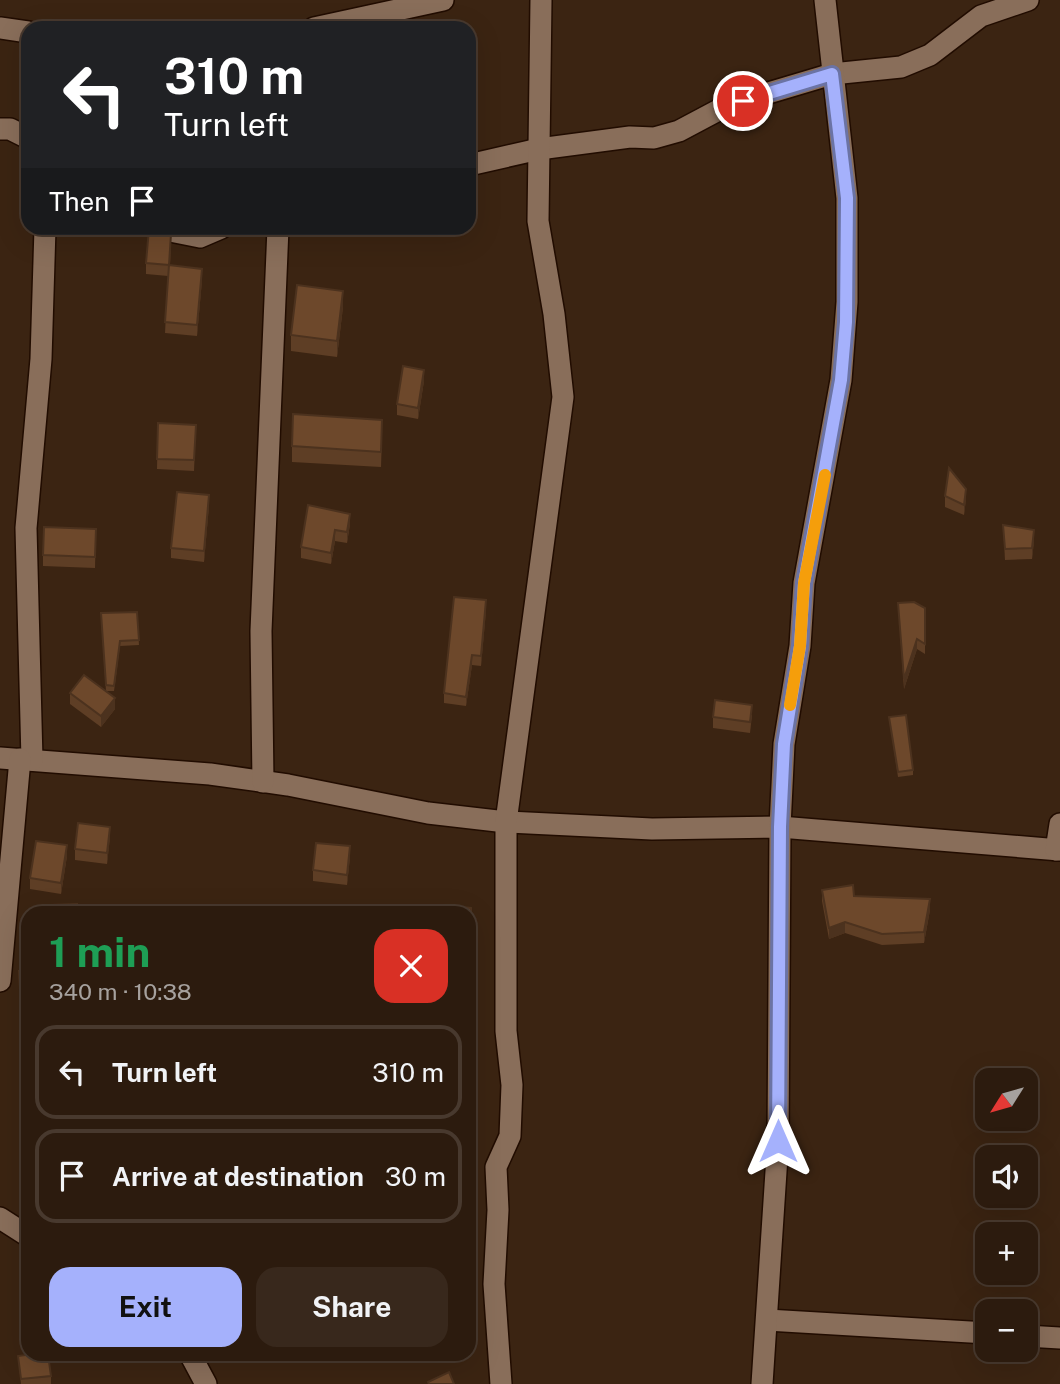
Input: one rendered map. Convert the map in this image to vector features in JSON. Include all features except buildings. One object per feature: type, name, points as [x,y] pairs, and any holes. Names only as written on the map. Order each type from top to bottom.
[{"type":"street","points":[[346,21],[443,0]]},
{"type":"street","points":[[501,1384],[494,1284],[498,1210],[496,1167],[510,1136],[512,1085],[506,1031],[506,822],[563,397],[554,314],[537,221],[541,0]]},
{"type":"street","points":[[762,1384],[778,1141],[780,827],[784,744],[800,646],[804,583],[845,343],[849,254],[847,198],[825,0]]},
{"type":"street","points":[[476,163],[538,149],[666,134],[679,131],[728,105],[832,74],[901,67],[930,55],[981,16],[1028,0]]},
{"type":"street","points":[[0,28],[21,31]]},
{"type":"street","points":[[0,129],[10,129],[21,134]]},
{"type":"street","points":[[0,981],[17,759],[26,528],[41,359],[45,235]]},
{"type":"street","points":[[264,782],[261,631],[278,235]]},
{"type":"street","points":[[17,759],[157,769],[264,782],[428,813],[506,822],[652,829],[780,827],[1058,850],[1060,824]]},
{"type":"street","points":[[0,1217],[21,1231]]},
{"type":"street","points":[[767,1320],[975,1333]]},
{"type":"street","points":[[1038,1337],[1060,1338]]},
{"type":"street","points":[[194,1361],[206,1384]]},
{"type":"slow traffic","points":[[790,705],[800,646],[804,583],[825,475]]},
{"type":"route","points":[[743,101],[832,74],[847,198],[849,254],[841,380],[804,583],[800,646],[784,744],[780,827],[778,1141]]}]
